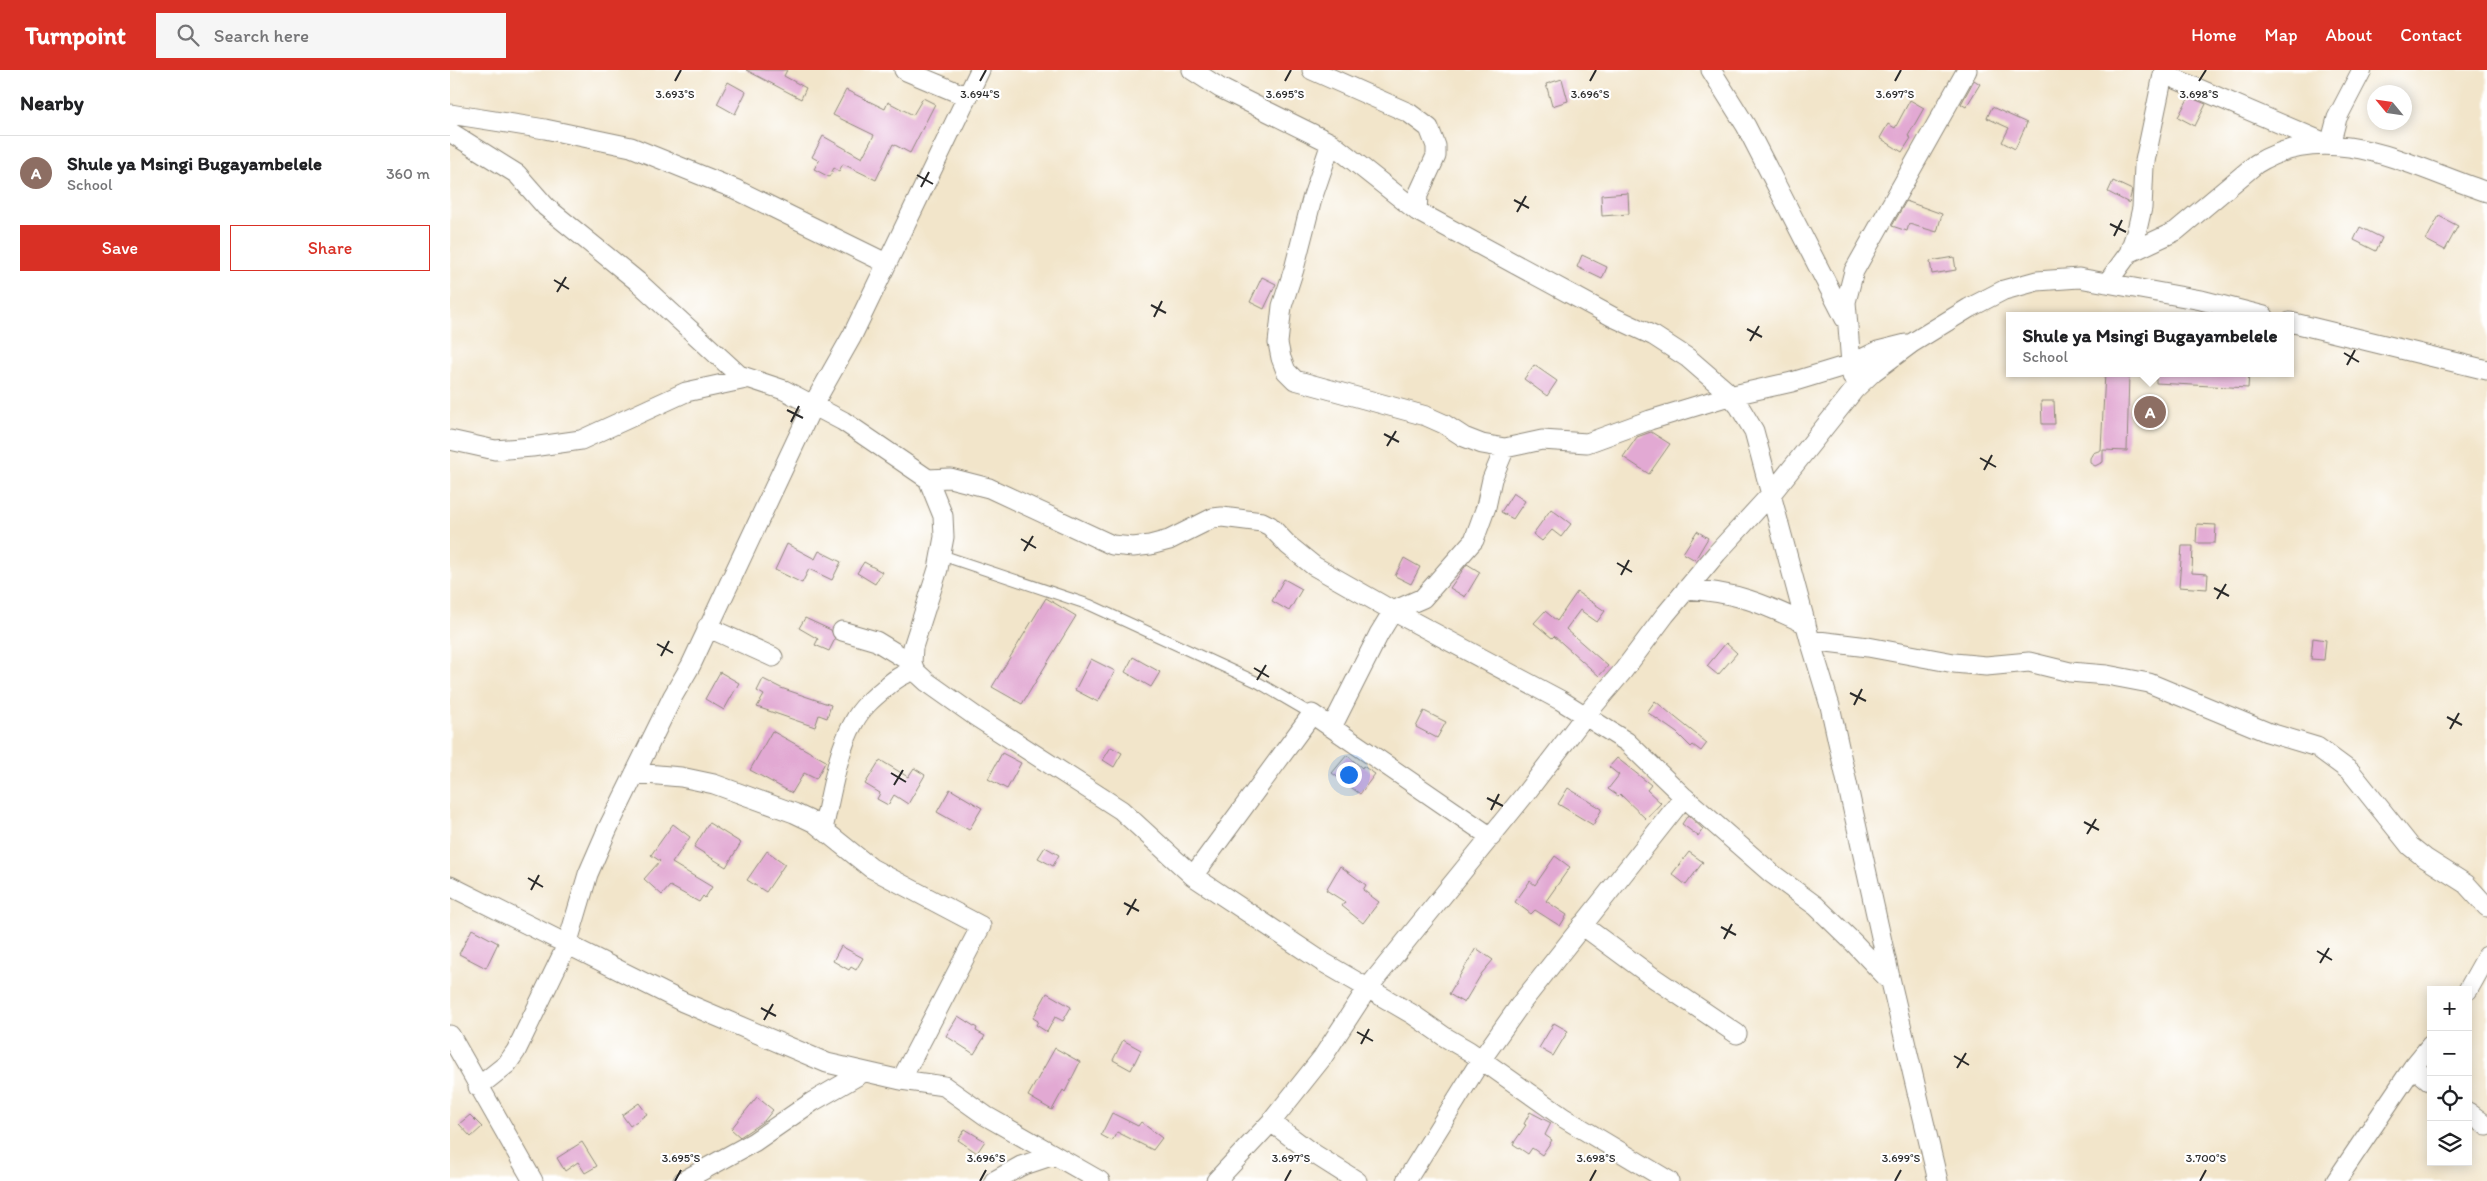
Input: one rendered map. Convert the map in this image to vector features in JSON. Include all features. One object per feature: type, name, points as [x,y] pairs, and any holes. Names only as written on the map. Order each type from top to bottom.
[{"type":"street","points":[[904,70],[968,97]]},
{"type":"street","points":[[478,1087],[507,1064],[516,1051],[567,946],[588,874],[635,773],[672,696],[691,665],[707,627],[813,405],[852,336],[980,70]]},
{"type":"street","points":[[1192,70],[1220,88],[1331,143],[1417,211],[1613,317],[1654,336],[1688,358],[1739,406],[1754,431],[1830,706],[1891,982],[1938,1181]]},
{"type":"street","points":[[1312,70],[1409,113],[1429,128],[1436,146],[1436,156],[1418,194],[1417,211]]},
{"type":"street","points":[[1854,390],[1846,302],[1860,258],[1967,70]]},
{"type":"street","points":[[2330,145],[2337,118],[2362,70]]},
{"type":"street","points":[[2108,283],[2129,253],[2142,208],[2144,166],[2164,72],[2330,145]]},
{"type":"street","points":[[1715,73],[1746,126],[1847,322]]},
{"type":"street","points":[[450,114],[545,129],[631,146],[735,189],[886,263]]},
{"type":"street","points":[[450,132],[517,174],[546,207],[637,281],[731,368],[746,379],[784,390],[843,421],[928,479],[944,516],[944,537],[941,555],[913,647],[913,667]]},
{"type":"street","points":[[1331,143],[1312,199],[1294,269],[1282,306],[1278,342],[1286,371],[1296,380],[1426,416],[1444,424],[1464,437],[1482,444],[1505,448],[1542,440],[1587,443],[1650,420],[1729,396],[1792,382],[1851,364],[1878,351],[1912,343]]},
{"type":"street","points":[[2129,253],[2176,231],[2256,164],[2271,155],[2292,148],[2330,145],[2359,148],[2402,161],[2487,192]]},
{"type":"street","points":[[1216,1181],[1271,1122],[1322,1058],[1367,989],[1491,837],[1686,590],[1772,492],[1854,390],[1873,372],[1912,343],[1969,308],[2020,284],[2079,278],[2201,300],[2248,312]]},
{"type":"street","points":[[2294,323],[2487,370]]},
{"type":"street","points":[[450,440],[495,450],[581,440],[686,392],[746,379]]},
{"type":"street","points":[[1332,728],[1392,611],[1424,598],[1474,540],[1505,448]]},
{"type":"street","points":[[928,479],[950,478],[989,488],[1092,537],[1112,544],[1133,547],[1168,540],[1212,518],[1238,518],[1262,522],[1277,532],[1288,545],[1314,566],[1392,611],[1523,680],[1627,742],[1684,797],[1771,873],[1816,906],[1891,982]]},
{"type":"street","points":[[1686,590],[1714,591],[1761,602],[1808,632],[1868,647],[1986,666],[2030,662],[2070,672],[2107,675],[2150,683],[2267,732],[2317,747],[2351,772],[2410,846],[2425,858],[2466,884],[2487,907]]},
{"type":"street","points":[[707,627],[773,656]]},
{"type":"street","points":[[842,632],[876,641],[913,667],[975,716],[1121,810],[1193,876],[1320,961],[1412,1014],[1564,1118],[1669,1181]]},
{"type":"street","points":[[823,829],[833,783],[853,722],[878,694],[913,667]]},
{"type":"street","points":[[1193,876],[1312,714],[1491,837]]},
{"type":"street","points":[[635,773],[682,777],[714,784],[794,813],[823,829],[871,868],[981,926],[901,1080]]},
{"type":"street","points":[[1406,1181],[1481,1060],[1522,1002],[1684,797]]},
{"type":"street","points":[[450,886],[567,946],[608,963],[683,1002],[804,1054],[827,1063],[864,1072],[901,1080],[944,1086],[986,1116],[1100,1181]]},
{"type":"street","points":[[1582,924],[1654,978],[1737,1034]]},
{"type":"street","points":[[2470,986],[2487,956]]},
{"type":"street","points":[[450,1035],[533,1181]]},
{"type":"street","points":[[2336,1181],[2413,1067],[2427,1050]]},
{"type":"street","points":[[2413,1067],[2427,1079]]},
{"type":"street","points":[[683,1181],[754,1142],[812,1102],[864,1072]]},
{"type":"street","points":[[2472,1115],[2487,1126]]},
{"type":"street","points":[[1271,1122],[1308,1150],[1357,1181]]},
{"type":"street","points":[[994,1181],[1022,1166],[1054,1155]]},
{"type":"lane","points":[[941,555],[1090,604],[1259,683],[1312,714]]},
{"type":"building","points":[[746,70],[787,70],[784,76],[806,88],[801,99]]},
{"type":"building","points":[[1562,79],[1568,101],[1552,106],[1546,84]]},
{"type":"building","points":[[1974,80],[1980,84],[1966,107],[1961,104]]},
{"type":"building","points":[[728,82],[746,92],[735,114],[717,104]]},
{"type":"building","points":[[846,90],[885,109],[888,102],[913,115],[923,98],[935,104],[910,153],[893,144],[876,180],[843,164],[839,171],[834,168],[829,177],[814,169],[819,161],[812,157],[823,136],[862,158],[874,135],[833,115]]},
{"type":"building","points":[[2189,97],[2206,104],[2195,126],[2178,117]]},
{"type":"building","points":[[1910,100],[1924,108],[1908,136],[1911,138],[1902,152],[1880,138],[1888,124],[1895,128]]},
{"type":"building","points":[[1992,107],[2027,123],[2015,149],[2002,142],[2009,128],[1987,118]]},
{"type":"building","points":[[2113,181],[2132,190],[2129,203],[2108,192]]},
{"type":"building","points":[[1628,193],[1629,214],[1602,216],[1601,195]]},
{"type":"building","points":[[1906,201],[1942,214],[1937,232],[1909,224],[1907,231],[1892,226]]},
{"type":"building","points":[[2439,216],[2458,226],[2445,250],[2426,240]]},
{"type":"building","points":[[2360,227],[2382,238],[2376,251],[2354,240]]},
{"type":"building","points":[[1582,255],[1607,267],[1602,279],[1577,267]]},
{"type":"building","points":[[1954,257],[1956,270],[1932,274],[1930,261]]},
{"type":"building","points":[[1262,277],[1276,284],[1264,309],[1250,302]]},
{"type":"building","points":[[1534,365],[1557,381],[1547,396],[1524,379]]},
{"type":"building","points":[[2105,377],[2129,377],[2127,451],[2103,450],[2103,462],[2095,466],[2090,463],[2090,458],[2093,453],[2101,450]]},
{"type":"building","points":[[2156,377],[2249,377],[2248,388],[2156,383]]},
{"type":"building","points":[[2041,401],[2054,401],[2055,424],[2042,424]]},
{"type":"building","points":[[1651,432],[1670,444],[1649,474],[1623,457],[1637,437]]},
{"type":"building","points":[[1513,493],[1525,501],[1513,519],[1501,512]]},
{"type":"building","points":[[1551,509],[1571,524],[1561,537],[1552,530],[1542,541],[1533,534]]},
{"type":"building","points":[[2197,524],[2216,525],[2215,543],[2196,543]]},
{"type":"building","points":[[1697,531],[1708,538],[1695,560],[1683,553]]},
{"type":"building","points":[[787,544],[815,559],[819,551],[841,562],[832,580],[809,569],[802,583],[775,570]]},
{"type":"building","points":[[2182,546],[2193,546],[2192,573],[2208,574],[2207,589],[2179,587]]},
{"type":"building","points":[[1404,558],[1420,567],[1411,584],[1395,576]]},
{"type":"building","points":[[864,562],[882,572],[875,584],[857,573]]},
{"type":"building","points":[[1467,564],[1480,572],[1465,597],[1450,588]]},
{"type":"building","points":[[1284,579],[1302,589],[1289,611],[1272,601]]},
{"type":"building","points":[[1577,592],[1605,611],[1597,622],[1580,610],[1566,629],[1608,666],[1599,676],[1554,636],[1552,638],[1534,623],[1545,611],[1557,621]]},
{"type":"building","points":[[1046,598],[1076,616],[1022,704],[992,687]]},
{"type":"building","points":[[805,618],[831,630],[835,639],[829,651],[815,645],[818,639],[799,628]]},
{"type":"building","points":[[2313,638],[2326,640],[2324,660],[2311,659]]},
{"type":"building","points":[[1726,643],[1737,653],[1718,675],[1707,666]]},
{"type":"building","points":[[1133,657],[1160,672],[1151,687],[1125,672]]},
{"type":"building","points":[[1091,659],[1115,671],[1098,702],[1075,690]]},
{"type":"building","points":[[720,672],[739,683],[724,710],[705,699]]},
{"type":"building","points":[[763,679],[781,688],[831,705],[827,718],[819,715],[815,727],[757,707],[764,695],[757,691]]},
{"type":"building","points":[[1655,701],[1707,743],[1701,751],[1693,745],[1691,747],[1677,733],[1647,712]]},
{"type":"building","points":[[1424,711],[1446,722],[1437,738],[1416,727]]},
{"type":"building","points":[[772,731],[826,761],[816,779],[804,773],[792,793],[750,770]]},
{"type":"building","points":[[1111,747],[1122,753],[1114,767],[1103,760]]},
{"type":"building","points":[[1002,753],[1021,763],[1007,789],[988,779]]},
{"type":"building","points":[[1347,755],[1362,768],[1363,766],[1375,774],[1360,794],[1332,773]]},
{"type":"building","points":[[1617,758],[1651,785],[1647,790],[1661,803],[1646,819],[1620,794],[1618,796],[1608,789],[1619,775],[1609,767]]},
{"type":"building","points":[[880,760],[908,777],[914,768],[925,775],[908,804],[894,795],[888,805],[877,799],[880,793],[865,784]]},
{"type":"building","points":[[1568,788],[1602,809],[1593,825],[1558,804]]},
{"type":"building","points":[[950,789],[982,808],[969,830],[937,812]]},
{"type":"building","points":[[1688,815],[1703,829],[1698,836],[1682,824]]},
{"type":"building","points":[[709,823],[741,843],[726,867],[694,847]]},
{"type":"building","points":[[673,824],[690,837],[672,863],[712,887],[705,898],[703,896],[699,902],[670,886],[662,895],[644,879],[660,861],[651,855]]},
{"type":"building","points":[[1045,847],[1059,855],[1053,866],[1038,858]]},
{"type":"building","points":[[767,851],[785,864],[766,892],[747,880]]},
{"type":"building","points":[[1689,852],[1703,862],[1686,885],[1672,874]]},
{"type":"building","points":[[1555,856],[1570,867],[1546,901],[1567,915],[1560,926],[1535,910],[1531,914],[1515,902],[1530,881],[1535,885]]},
{"type":"building","points":[[1340,866],[1366,885],[1363,890],[1379,902],[1363,923],[1342,906],[1345,902],[1326,890]]},
{"type":"building","points":[[472,929],[498,943],[486,968],[459,954]]},
{"type":"building","points":[[841,946],[863,958],[856,970],[851,967],[849,970],[833,961]]},
{"type":"building","points":[[1476,948],[1493,960],[1482,973],[1464,1003],[1449,994]]},
{"type":"building","points":[[1047,993],[1071,1007],[1063,1021],[1055,1017],[1047,1032],[1036,1025],[1038,1021],[1033,1018]]},
{"type":"building","points":[[958,1016],[977,1028],[976,1031],[985,1036],[974,1054],[946,1036]]},
{"type":"building","points":[[1554,1023],[1568,1031],[1553,1056],[1539,1048]]},
{"type":"building","points":[[1123,1040],[1141,1050],[1131,1070],[1113,1060]]},
{"type":"building","points":[[1055,1048],[1080,1062],[1065,1092],[1063,1090],[1052,1110],[1028,1096]]},
{"type":"building","points":[[757,1097],[773,1110],[764,1121],[740,1137],[731,1129]]},
{"type":"building","points":[[639,1103],[647,1114],[630,1126],[622,1115]]},
{"type":"building","points":[[1530,1112],[1551,1123],[1545,1135],[1552,1140],[1542,1155],[1532,1148],[1528,1154],[1513,1144],[1526,1125],[1524,1124]]},
{"type":"building","points":[[1112,1113],[1138,1126],[1141,1122],[1162,1138],[1153,1150],[1117,1132],[1112,1141],[1101,1135]]},
{"type":"building","points":[[470,1115],[482,1127],[471,1137],[459,1124]]},
{"type":"building","points":[[965,1129],[985,1141],[977,1153],[958,1140]]},
{"type":"building","points":[[582,1142],[597,1166],[585,1173],[578,1162],[565,1171],[557,1158]]},
{"type":"place","name":"Shule ya Msingi Bugayambelele","points":[[2150,412]]}]
